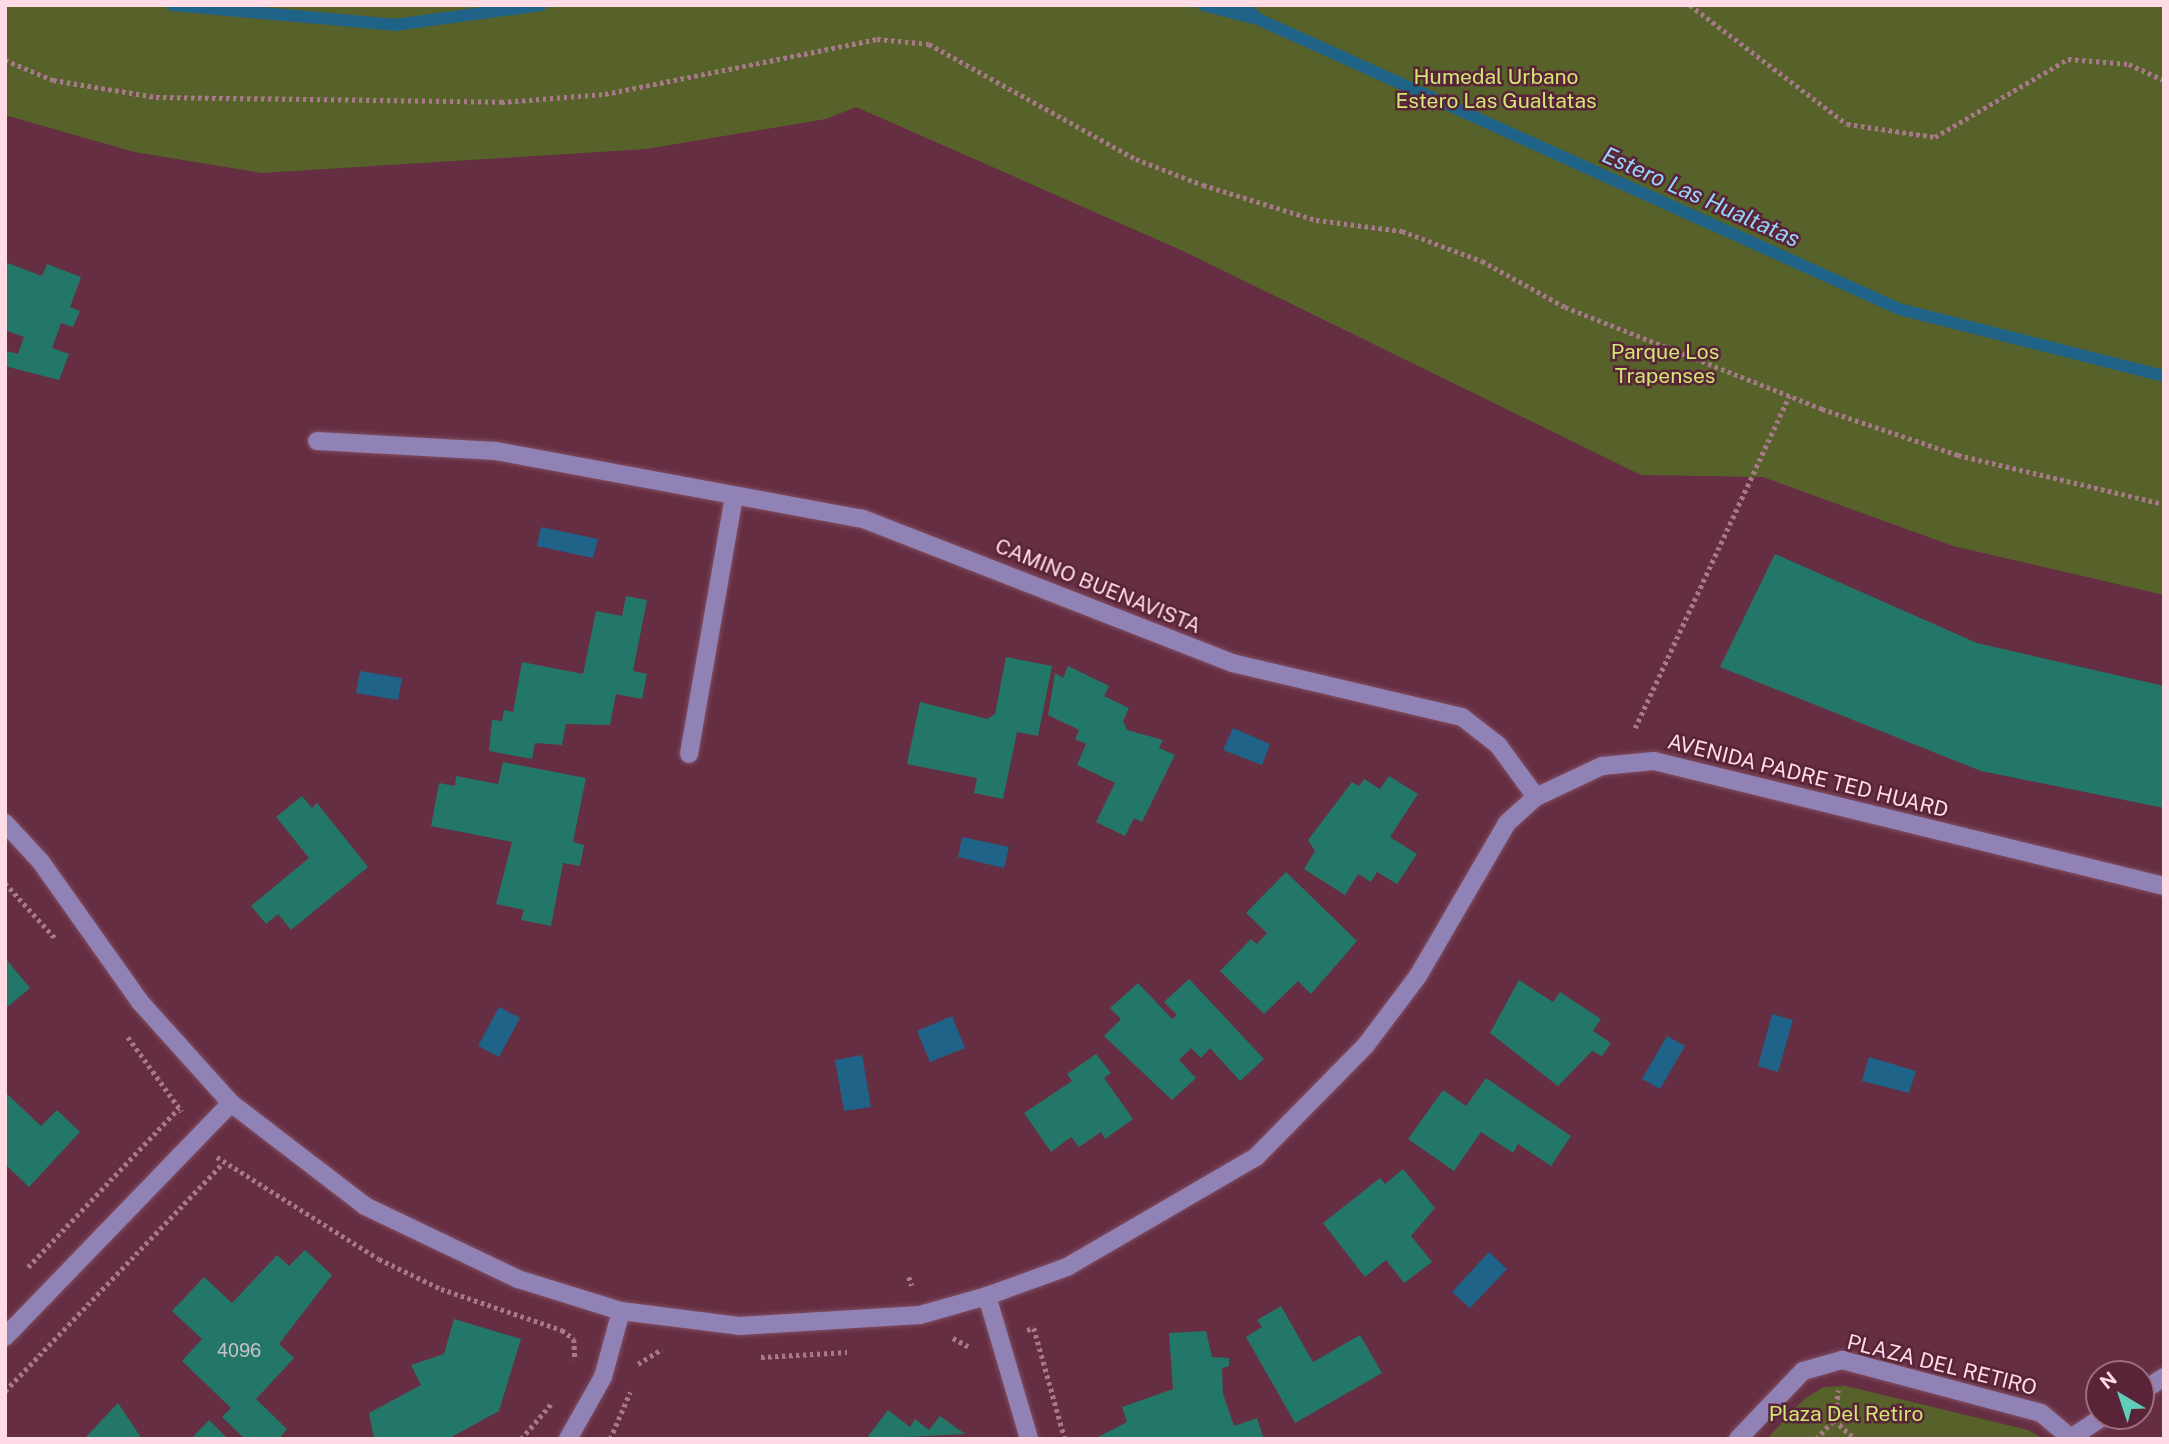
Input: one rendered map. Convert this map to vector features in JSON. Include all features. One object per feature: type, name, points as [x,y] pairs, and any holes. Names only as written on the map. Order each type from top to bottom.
[{"type":"street","name":"CAMINO BUENAVISTA","points":[[317,441],[496,451],[863,519],[1232,663],[1462,717],[1498,745],[1536,797]]},
{"type":"street","points":[[689,754],[734,497]]},
{"type":"street","name":"AVENIDA PADRE TED HUARD","points":[[5,822],[41,862],[140,1002],[231,1103],[365,1206],[436,1245],[621,1311],[738,1326],[920,1315],[986,1296],[1067,1267],[1256,1157],[1366,1045],[1418,976],[1507,823],[1536,797],[1602,766],[1654,761],[2164,886]]},
{"type":"street","points":[[5,1337],[231,1103]]},
{"type":"street","points":[[986,1296],[1029,1439]]},
{"type":"street","points":[[569,1439],[603,1377],[621,1311]]},
{"type":"street","name":"PLAZA DEL RETIRO","points":[[1738,1439],[1802,1371],[1842,1360],[2041,1413],[2072,1438]]},
{"type":"path","points":[[1690,5],[1847,124],[1934,137],[2068,59],[2129,64],[2164,80]]},
{"type":"path","points":[[5,60],[54,80],[156,97],[501,102],[605,94],[877,39],[929,44],[1136,159],[1316,220],[1402,231],[1482,261],[1576,312],[1789,396],[1958,455],[2164,504]]},
{"type":"path","points":[[1635,728],[1789,396]]},
{"type":"path","points":[[24,1270],[179,1108]]},
{"type":"path","points":[[5,1391],[222,1164],[245,1171],[379,1259],[441,1289],[562,1330],[574,1339],[572,1368]]},
{"type":"path","points":[[1034,1328],[1065,1439]]},
{"type":"path","points":[[944,1339],[969,1345],[971,1353]]},
{"type":"path","points":[[636,1372],[648,1353],[668,1349]]},
{"type":"path","points":[[746,1358],[858,1350]]},
{"type":"path","points":[[610,1439],[633,1383]]},
{"type":"path","points":[[521,1439],[558,1394]]},
{"type":"path","points":[[1816,1439],[1834,1420],[1855,1439]]},
{"type":"green space","points":[[5,5],[2164,5],[2164,595],[1953,546],[1763,477],[1641,475],[1183,251],[856,107],[826,119],[646,149],[262,173],[134,152],[5,115]]},
{"type":"green space","name":"Plaza Del Retiro","points":[[1846,1386],[2028,1430],[2044,1439],[1767,1439],[1804,1399],[1824,1387]]},
{"type":"water","points":[[541,527],[598,539],[593,558],[537,546]]},
{"type":"water","points":[[360,671],[402,678],[398,700],[356,693]]},
{"type":"water","points":[[1233,728],[1270,744],[1262,765],[1223,750]]},
{"type":"water","points":[[962,837],[1009,847],[1004,868],[958,857]]},
{"type":"water","points":[[499,1007],[520,1018],[499,1057],[478,1046]]},
{"type":"water","points":[[1772,1014],[1793,1020],[1778,1072],[1758,1066]]},
{"type":"water","points":[[952,1016],[965,1048],[930,1062],[917,1031]]},
{"type":"water","points":[[1667,1036],[1685,1046],[1660,1089],[1642,1079]]},
{"type":"water","points":[[862,1055],[871,1107],[844,1111],[835,1060]]},
{"type":"water","points":[[1869,1057],[1916,1071],[1909,1093],[1862,1081]]},
{"type":"water","points":[[1489,1252],[1507,1269],[1470,1308],[1452,1292]]},
{"type":"building","points":[[5,262],[42,276],[47,264],[81,277],[70,307],[80,311],[73,327],[61,323],[52,348],[69,354],[59,380],[5,366],[7,351],[18,354],[24,337],[5,330]]},
{"type":"building","points":[[1775,554],[1977,643],[2164,686],[2164,808],[1981,771],[1720,667]]},
{"type":"building","points":[[626,596],[647,600],[633,671],[647,674],[642,699],[616,694],[610,725],[566,724],[562,745],[535,743],[532,759],[489,751],[492,720],[502,721],[504,710],[513,712],[522,662],[583,674],[596,611],[622,616]]},
{"type":"building","points":[[1006,657],[1052,666],[1038,736],[1017,732],[1003,799],[974,793],[977,778],[907,764],[920,702],[987,719],[995,714]]},
{"type":"building","points":[[1068,666],[1109,686],[1104,696],[1129,708],[1123,721],[1127,730],[1163,740],[1159,748],[1175,755],[1142,822],[1134,818],[1125,836],[1096,822],[1115,783],[1077,765],[1086,744],[1075,739],[1079,730],[1048,715],[1055,673],[1063,678]]},
{"type":"building","points":[[503,762],[586,778],[573,842],[584,845],[580,866],[563,863],[551,926],[521,920],[524,910],[496,904],[512,842],[431,826],[439,783],[455,786],[456,776],[498,784]]},
{"type":"building","points":[[1389,776],[1418,794],[1390,837],[1417,854],[1397,884],[1377,872],[1371,882],[1358,874],[1345,895],[1304,869],[1315,851],[1308,840],[1352,782],[1359,786],[1364,779],[1380,789]]},
{"type":"building","points":[[302,796],[312,808],[317,803],[368,867],[291,930],[278,914],[266,924],[251,906],[309,858],[276,817]]},
{"type":"building","points":[[1286,872],[1357,941],[1311,994],[1298,981],[1264,1014],[1220,971],[1251,939],[1257,944],[1267,933],[1246,913]]},
{"type":"building","points":[[5,958],[30,988],[5,1009]]},
{"type":"building","points":[[1189,979],[1264,1059],[1240,1081],[1210,1048],[1201,1058],[1191,1048],[1179,1060],[1196,1078],[1172,1100],[1104,1036],[1121,1019],[1110,1008],[1138,983],[1172,1019],[1177,1015],[1164,1002]]},
{"type":"building","points":[[1519,980],[1553,1002],[1560,992],[1601,1019],[1593,1031],[1611,1043],[1602,1056],[1592,1051],[1558,1086],[1490,1033]]},
{"type":"building","points":[[1096,1054],[1111,1073],[1104,1078],[1133,1119],[1105,1139],[1101,1132],[1079,1147],[1071,1137],[1051,1152],[1024,1113],[1072,1081],[1067,1074]]},
{"type":"building","points":[[1486,1078],[1571,1136],[1551,1166],[1518,1144],[1513,1153],[1481,1132],[1454,1171],[1408,1139],[1443,1090],[1466,1106]]},
{"type":"building","points":[[5,1092],[41,1126],[57,1110],[80,1132],[29,1187],[5,1164]]},
{"type":"building","points":[[1403,1169],[1435,1208],[1411,1236],[1432,1262],[1404,1283],[1386,1260],[1365,1277],[1323,1223],[1380,1178],[1385,1184]]},
{"type":"building","points":[[305,1250],[332,1275],[279,1344],[294,1358],[256,1399],[287,1429],[279,1439],[245,1439],[222,1417],[231,1408],[182,1361],[202,1339],[172,1311],[204,1277],[232,1303],[277,1255],[289,1266]]},
{"type":"building","points":[[1281,1306],[1313,1362],[1360,1335],[1382,1373],[1295,1423],[1246,1337],[1262,1327],[1257,1320]]},
{"type":"building","points":[[454,1319],[521,1339],[499,1411],[448,1439],[374,1439],[369,1413],[421,1385],[411,1365],[444,1354]]},
{"type":"building","points":[[1206,1331],[1212,1357],[1229,1358],[1229,1366],[1222,1368],[1223,1394],[1234,1426],[1257,1418],[1264,1439],[1094,1439],[1127,1422],[1122,1407],[1173,1389],[1169,1333]]},
{"type":"building","points":[[118,1403],[142,1439],[84,1439]]},
{"type":"building","points":[[888,1410],[910,1427],[915,1419],[929,1430],[940,1416],[965,1434],[866,1439]]},
{"type":"building","points":[[209,1420],[228,1439],[191,1439]]},
{"type":"waterway","points":[[172,5],[394,25],[541,5]]},
{"type":"waterway","points":[[1203,5],[1254,18]]},
{"type":"waterway","name":"Estero Las Hualtatas","points":[[1241,5],[1258,19],[1899,309],[2164,376]]},
{"type":"park label","name":"Humedal Urbano Estero Las Gualtatas","points":[[1496,89]]},
{"type":"park label","name":"Parque Los Trapenses","points":[[1665,364]]}]
